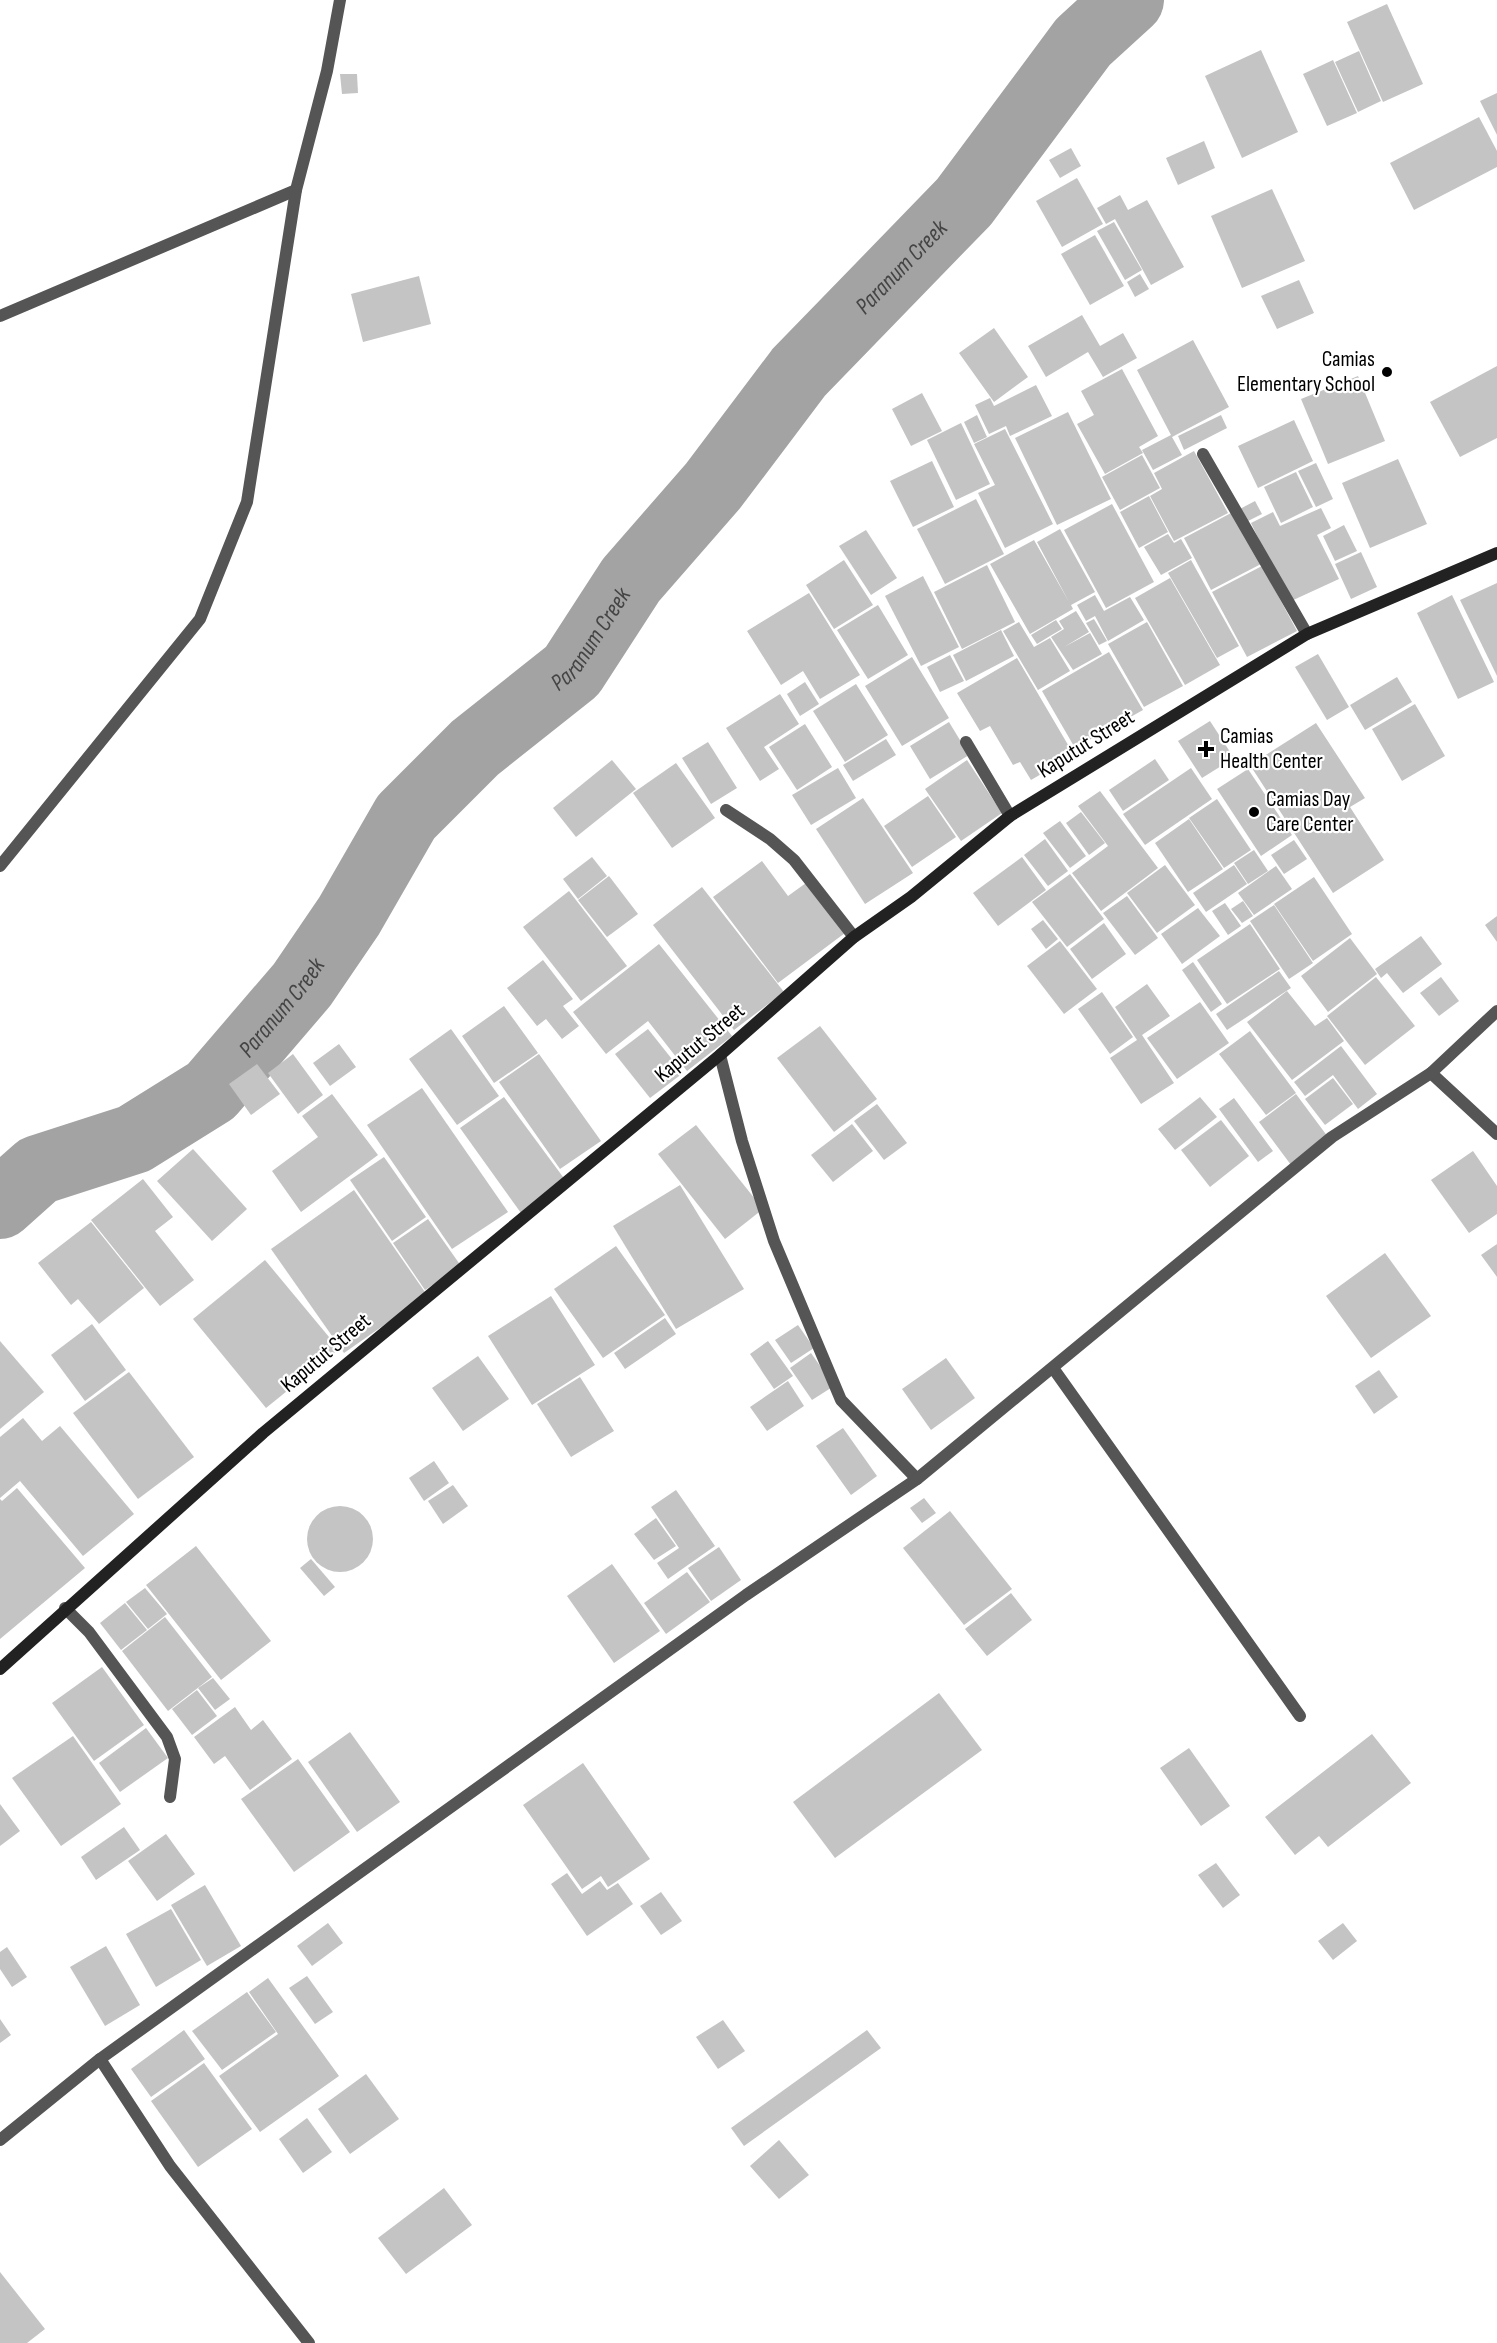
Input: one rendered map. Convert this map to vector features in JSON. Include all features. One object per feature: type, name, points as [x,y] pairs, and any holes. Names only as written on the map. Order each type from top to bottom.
[{"type":"street","points":[[0,866],[200,619],[246,502],[296,190],[327,71],[340,0]]},
{"type":"street","points":[[0,316],[296,190]]},
{"type":"street","points":[[1203,454],[1307,634]]},
{"type":"street","name":"Kaputut Street","points":[[0,1669],[65,1608],[263,1433],[720,1055],[854,938],[911,897],[1010,816],[1307,634],[1497,553]]},
{"type":"street","points":[[966,742],[1010,816]]},
{"type":"street","points":[[726,810],[770,839],[794,860],[854,938]]},
{"type":"street","points":[[0,2140],[100,2059],[746,1594],[917,1479],[1332,1137],[1431,1073],[1497,1011]]},
{"type":"street","points":[[720,1055],[742,1141],[774,1241],[841,1400],[917,1479]]},
{"type":"street","points":[[1431,1073],[1497,1134]]},
{"type":"street","points":[[1053,1368],[1300,1716]]},
{"type":"street","points":[[65,1608],[89,1632],[167,1737],[175,1759],[170,1797]]},
{"type":"street","points":[[100,2059],[170,2166],[309,2343]]},
{"type":"building","points":[[1387,4],[1423,84],[1383,102],[1347,22]]},
{"type":"building","points":[[1261,50],[1298,132],[1242,158],[1205,76]]},
{"type":"building","points":[[1359,51],[1381,101],[1358,112],[1335,62]]},
{"type":"building","points":[[1333,60],[1357,113],[1327,126],[1303,74]]},
{"type":"building","points":[[340,74],[357,74],[358,93],[342,94]]},
{"type":"building","points":[[1497,93],[1497,135],[1480,101]]},
{"type":"building","points":[[1479,117],[1497,151],[1497,167],[1414,210],[1390,163]]},
{"type":"building","points":[[1204,141],[1215,168],[1178,185],[1166,158]]},
{"type":"building","points":[[1071,148],[1081,166],[1060,178],[1049,160]]},
{"type":"building","points":[[1077,178],[1103,224],[1062,247],[1036,201]]},
{"type":"building","points":[[1272,189],[1305,261],[1242,288],[1211,216]]},
{"type":"building","points":[[1120,195],[1128,210],[1147,200],[1184,267],[1151,285],[1115,219],[1106,224],[1097,208]]},
{"type":"building","points":[[1114,222],[1142,270],[1125,280],[1097,231]]},
{"type":"building","points":[[1095,235],[1124,286],[1090,305],[1061,254]]},
{"type":"building","points":[[1140,274],[1149,289],[1135,297],[1127,282]]},
{"type":"building","points":[[419,276],[431,324],[363,342],[351,294]]},
{"type":"building","points":[[1299,280],[1314,313],[1277,329],[1261,296]]},
{"type":"building","points":[[1082,315],[1100,346],[1123,333],[1137,358],[1103,377],[1088,352],[1046,377],[1028,346]]},
{"type":"building","points":[[994,328],[1028,377],[994,402],[959,353]]},
{"type":"building","points":[[1193,340],[1229,407],[1172,437],[1182,455],[1153,470],[1142,450],[1171,435],[1137,370]]},
{"type":"building","points":[[1497,366],[1497,438],[1460,457],[1430,402]]},
{"type":"building","points":[[1122,369],[1158,436],[1139,447],[1143,453],[1105,474],[1077,424],[1094,415],[1081,391]]},
{"type":"building","points":[[1358,376],[1385,441],[1328,464],[1301,399]]},
{"type":"building","points":[[1036,385],[1052,416],[1010,436],[1006,426],[989,434],[975,405],[990,398],[994,406]]},
{"type":"building","points":[[922,393],[942,431],[911,446],[892,409]]},
{"type":"building","points":[[1068,412],[1111,499],[1057,525],[1015,438]]},
{"type":"building","points":[[977,415],[987,437],[974,443],[964,422]]},
{"type":"building","points":[[1221,415],[1227,428],[1184,450],[1178,436]]},
{"type":"building","points":[[1294,420],[1313,461],[1258,488],[1238,446]]},
{"type":"building","points":[[961,423],[990,484],[956,500],[927,440]]},
{"type":"building","points":[[1005,429],[1053,524],[1005,548],[978,493],[995,485],[974,444]]},
{"type":"building","points":[[1194,451],[1228,513],[1174,541],[1150,496],[1162,489],[1154,473]]},
{"type":"building","points":[[1142,455],[1160,488],[1120,510],[1102,477]]},
{"type":"building","points":[[1398,459],[1427,524],[1370,548],[1342,483]]},
{"type":"building","points":[[932,461],[954,507],[913,527],[890,481]]},
{"type":"building","points":[[1316,463],[1333,499],[1316,507],[1298,471]]},
{"type":"building","points":[[1296,472],[1313,507],[1281,523],[1264,487]]},
{"type":"building","points":[[1149,496],[1168,532],[1139,548],[1120,512]]},
{"type":"building","points":[[976,499],[1004,554],[945,584],[917,529]]},
{"type":"building","points":[[1255,501],[1262,514],[1244,523],[1238,510]]},
{"type":"building","points":[[1112,504],[1154,582],[1106,608],[1064,530]]},
{"type":"building","points":[[1321,508],[1331,528],[1317,535],[1339,579],[1289,602],[1251,523],[1273,512],[1280,526]]},
{"type":"building","points":[[1233,512],[1261,564],[1211,590],[1184,538]]},
{"type":"building","points":[[1344,525],[1357,551],[1335,561],[1323,536]]},
{"type":"building","points":[[1060,529],[1095,592],[1071,605],[1073,609],[1030,634],[990,564],[1034,540],[1069,602],[1037,542]]},
{"type":"building","points":[[866,530],[897,578],[871,595],[839,546]]},
{"type":"building","points":[[1168,534],[1174,543],[1181,539],[1192,558],[1161,575],[1144,547]]},
{"type":"building","points":[[1361,552],[1377,587],[1351,599],[1335,564]]},
{"type":"building","points":[[844,560],[873,605],[834,629],[806,585]]},
{"type":"building","points":[[1191,560],[1239,646],[1217,658],[1168,573]]},
{"type":"building","points":[[987,565],[1015,622],[962,649],[934,592]]},
{"type":"building","points":[[1262,566],[1297,631],[1247,657],[1212,592]]},
{"type":"building","points":[[923,576],[959,647],[921,666],[885,596]]},
{"type":"building","points":[[1170,578],[1220,665],[1185,685],[1135,598]]},
{"type":"building","points":[[1497,583],[1497,676],[1460,600]]},
{"type":"building","points":[[809,593],[860,675],[820,699],[803,671],[781,685],[747,631]]},
{"type":"building","points":[[1095,595],[1104,611],[1130,597],[1144,620],[1108,641],[1095,616],[1086,621],[1077,605]]},
{"type":"building","points":[[1452,595],[1494,682],[1458,699],[1417,613]]},
{"type":"building","points":[[878,605],[908,655],[868,679],[837,630]]},
{"type":"building","points":[[1076,611],[1089,632],[1064,647],[1090,633],[1102,654],[1073,670],[1051,637],[1064,629],[1059,621]]},
{"type":"building","points":[[1094,619],[1107,641],[1099,645],[1086,623]]},
{"type":"building","points":[[1056,620],[1062,629],[1037,644],[1031,635]]},
{"type":"building","points":[[1019,622],[1034,647],[1050,638],[1070,671],[1038,690],[1003,631]]},
{"type":"building","points":[[1147,622],[1183,686],[1144,707],[1108,644]]},
{"type":"building","points":[[1001,630],[1014,656],[966,681],[953,655]]},
{"type":"building","points":[[1109,652],[1143,710],[1075,748],[1042,691]]},
{"type":"building","points":[[1318,654],[1349,707],[1327,720],[1295,667]]},
{"type":"building","points":[[950,655],[964,681],[940,692],[927,667]]},
{"type":"building","points":[[912,657],[949,718],[902,746],[865,686]]},
{"type":"building","points":[[1017,658],[1074,755],[1031,780],[1020,762],[1013,765],[990,726],[980,731],[957,693]]},
{"type":"building","points":[[1397,677],[1412,702],[1365,730],[1350,705]]},
{"type":"building","points":[[805,682],[819,704],[800,716],[787,694]]},
{"type":"building","points":[[856,684],[888,735],[845,762],[813,711]]},
{"type":"building","points":[[780,694],[799,724],[764,747],[779,769],[760,781],[726,728]]},
{"type":"building","points":[[1415,704],[1445,756],[1402,781],[1372,729]]},
{"type":"building","name":"Camias Health Center","points":[[1210,721],[1234,758],[1202,778],[1178,741]]},
{"type":"building","points":[[949,722],[969,755],[930,779],[910,746]]},
{"type":"building","points":[[1316,723],[1365,798],[1350,807],[1384,860],[1333,893],[1250,765]]},
{"type":"building","points":[[805,724],[832,767],[797,790],[769,747]]},
{"type":"building","points":[[886,739],[896,755],[853,781],[843,765]]},
{"type":"building","points":[[708,742],[737,788],[711,804],[682,758]]},
{"type":"building","points":[[1155,759],[1169,780],[1123,811],[1109,790]]},
{"type":"building","points":[[612,760],[636,789],[576,837],[553,808]]},
{"type":"building","points":[[967,760],[1002,813],[961,841],[925,789]]},
{"type":"building","points":[[676,763],[715,818],[672,848],[633,793]]},
{"type":"building","points":[[838,768],[856,798],[811,825],[792,795]]},
{"type":"building","points":[[1191,768],[1212,799],[1145,845],[1123,814]]},
{"type":"building","name":"Camias Day Care Center","points":[[1248,769],[1292,835],[1261,856],[1217,789]]},
{"type":"building","points":[[1100,791],[1158,868],[1101,911],[1072,873],[1108,846],[1078,806]]},
{"type":"building","points":[[928,796],[956,837],[912,867],[884,826]]},
{"type":"building","points":[[863,798],[913,873],[865,904],[816,829]]},
{"type":"building","points":[[1217,799],[1251,850],[1224,868],[1189,818]]},
{"type":"building","points":[[1081,812],[1105,843],[1089,855],[1066,823]]},
{"type":"building","points":[[1189,819],[1223,869],[1188,892],[1155,843]]},
{"type":"building","points":[[1060,821],[1086,856],[1070,868],[1043,833]]},
{"type":"building","points":[[1045,839],[1068,871],[1048,886],[1024,855]]},
{"type":"building","points":[[1294,840],[1307,859],[1284,874],[1271,855]]},
{"type":"building","points":[[1254,850],[1268,871],[1248,884],[1234,863]]},
{"type":"building","points":[[592,857],[607,876],[578,899],[563,879]]},
{"type":"building","points":[[1022,857],[1046,890],[998,926],[973,893]]},
{"type":"building","points":[[762,861],[788,896],[806,883],[845,933],[778,983],[713,897]]},
{"type":"building","points":[[1165,865],[1195,905],[1157,933],[1127,893]]},
{"type":"building","points":[[1234,865],[1247,884],[1206,912],[1193,893]]},
{"type":"building","points":[[1276,866],[1292,889],[1254,915],[1238,893]]},
{"type":"building","points":[[1070,874],[1104,919],[1067,947],[1032,902]]},
{"type":"building","points":[[609,876],[638,914],[607,937],[578,900]]},
{"type":"building","points":[[1314,877],[1352,934],[1313,961],[1274,904]]},
{"type":"building","points":[[702,887],[784,992],[734,1030],[653,925]]},
{"type":"building","points":[[569,891],[627,966],[581,1001],[523,927]]},
{"type":"building","points":[[1127,896],[1158,938],[1135,955],[1103,913]]},
{"type":"building","points":[[1243,901],[1253,916],[1242,923],[1231,909]]},
{"type":"building","points":[[1225,903],[1241,926],[1228,935],[1212,911]]},
{"type":"building","points":[[1274,905],[1313,963],[1289,979],[1250,921]]},
{"type":"building","points":[[1198,908],[1220,936],[1182,964],[1161,934]]},
{"type":"building","points":[[1497,916],[1497,942],[1485,925]]},
{"type":"building","points":[[1043,920],[1058,939],[1046,949],[1031,929]]},
{"type":"building","points":[[1104,923],[1126,954],[1092,979],[1070,949]]},
{"type":"building","points":[[1250,924],[1280,969],[1227,1004],[1197,960]]},
{"type":"building","points":[[1421,936],[1442,964],[1403,993],[1387,973],[1381,978],[1375,969]]},
{"type":"building","points":[[1350,938],[1377,974],[1328,1012],[1301,976]]},
{"type":"building","points":[[1060,941],[1097,989],[1064,1014],[1027,966]]},
{"type":"building","points":[[659,944],[732,1036],[687,1071],[648,1021],[606,1054],[573,1012]]},
{"type":"building","points":[[543,960],[573,999],[563,1006],[579,1026],[562,1039],[546,1019],[537,1026],[507,988]]},
{"type":"building","points":[[1193,962],[1222,1004],[1211,1012],[1182,970]]},
{"type":"building","points":[[1279,971],[1291,988],[1227,1030],[1216,1014]]},
{"type":"building","points":[[1376,977],[1415,1026],[1365,1065],[1327,1016]]},
{"type":"building","points":[[1441,977],[1459,1001],[1439,1016],[1420,993]]},
{"type":"building","points":[[1147,984],[1170,1016],[1142,1035],[1174,1083],[1141,1104],[1110,1058],[1137,1040],[1115,1007]]},
{"type":"building","points":[[1287,991],[1315,1026],[1327,1018],[1344,1041],[1292,1080],[1247,1022]]},
{"type":"building","points":[[1102,992],[1133,1037],[1110,1054],[1078,1009]]},
{"type":"building","points":[[1200,1002],[1229,1043],[1177,1079],[1147,1038]]},
{"type":"building","points":[[504,1006],[538,1053],[494,1083],[462,1036]]},
{"type":"building","points":[[820,1026],[877,1099],[834,1132],[777,1058]]},
{"type":"building","points":[[451,1029],[499,1096],[457,1125],[409,1059]]},
{"type":"building","points":[[648,1029],[683,1073],[650,1098],[615,1054]]},
{"type":"building","points":[[1250,1031],[1296,1093],[1266,1115],[1219,1054]]},
{"type":"building","points":[[339,1044],[356,1067],[330,1086],[313,1063]]},
{"type":"building","points":[[1341,1046],[1377,1094],[1358,1109],[1333,1075],[1305,1096],[1294,1082]]},
{"type":"building","points":[[293,1054],[323,1095],[298,1114],[268,1073]]},
{"type":"building","points":[[539,1054],[601,1141],[560,1169],[499,1082]]},
{"type":"building","points":[[257,1064],[280,1094],[251,1115],[229,1084]]},
{"type":"building","points":[[1333,1078],[1353,1104],[1325,1125],[1305,1099]]},
{"type":"building","points":[[422,1088],[508,1212],[452,1249],[367,1125]]},
{"type":"building","points":[[332,1094],[378,1155],[301,1212],[272,1171],[318,1137],[302,1116]]},
{"type":"building","points":[[1296,1094],[1328,1137],[1291,1165],[1259,1122]]},
{"type":"building","points":[[504,1097],[566,1181],[521,1213],[460,1128]]},
{"type":"building","points":[[1200,1097],[1217,1117],[1175,1150],[1158,1129]]},
{"type":"building","points":[[1234,1098],[1273,1151],[1258,1162],[1219,1109]]},
{"type":"building","points":[[877,1104],[907,1143],[884,1160],[854,1121]]},
{"type":"building","points":[[1221,1120],[1249,1156],[1210,1187],[1181,1150]]},
{"type":"building","points":[[852,1124],[873,1151],[833,1182],[811,1155]]},
{"type":"building","points":[[696,1125],[763,1209],[725,1239],[658,1154]]},
{"type":"building","points":[[193,1149],[247,1209],[212,1241],[157,1181]]},
{"type":"building","points":[[1473,1151],[1497,1186],[1497,1214],[1469,1233],[1431,1180]]},
{"type":"building","points":[[384,1157],[426,1217],[392,1241],[350,1180]]},
{"type":"building","points":[[143,1179],[173,1217],[155,1231],[194,1280],[160,1306],[91,1220]]},
{"type":"building","points":[[680,1185],[744,1289],[676,1329],[613,1226]]},
{"type":"building","points":[[354,1190],[427,1295],[344,1353],[271,1249]]},
{"type":"building","points":[[428,1219],[461,1266],[425,1290],[393,1243]]},
{"type":"building","points":[[91,1222],[144,1288],[99,1324],[78,1299],[71,1305],[38,1263]]},
{"type":"building","points":[[1497,1244],[1497,1277],[1481,1255]]},
{"type":"building","points":[[616,1246],[665,1315],[603,1358],[554,1289]]},
{"type":"building","points":[[1385,1253],[1431,1316],[1371,1358],[1326,1296]]},
{"type":"building","points":[[265,1260],[339,1349],[266,1408],[193,1319]]},
{"type":"building","points":[[551,1296],[595,1365],[532,1405],[488,1336]]},
{"type":"building","points":[[665,1318],[676,1334],[625,1369],[614,1353]]},
{"type":"building","points":[[92,1324],[126,1370],[85,1401],[51,1355]]},
{"type":"building","points":[[798,1325],[814,1348],[791,1363],[775,1340]]},
{"type":"building","points":[[0,1341],[44,1392],[0,1429]]},
{"type":"building","points":[[768,1341],[793,1376],[774,1389],[750,1354]]},
{"type":"building","points":[[811,1353],[834,1386],[812,1400],[790,1368]]},
{"type":"building","points":[[478,1356],[509,1399],[463,1431],[432,1388]]},
{"type":"building","points":[[946,1358],[975,1398],[931,1430],[902,1389]]},
{"type":"building","points":[[1379,1370],[1398,1397],[1374,1414],[1355,1386]]},
{"type":"building","points":[[129,1372],[194,1457],[138,1499],[73,1413]]},
{"type":"building","points":[[580,1377],[614,1431],[571,1457],[537,1404]]},
{"type":"building","points":[[788,1381],[804,1406],[767,1431],[750,1407]]},
{"type":"building","points":[[23,1418],[42,1441],[60,1426],[134,1514],[83,1556],[20,1481],[0,1498],[0,1437]]},
{"type":"building","points":[[843,1428],[877,1476],[851,1495],[816,1446]]},
{"type":"building","points":[[434,1461],[449,1483],[424,1501],[409,1478]]},
{"type":"building","points":[[453,1485],[468,1506],[443,1524],[428,1501]]},
{"type":"building","points":[[17,1488],[85,1568],[0,1639],[0,1499],[2,1501]]},
{"type":"building","points":[[676,1490],[715,1546],[668,1579],[657,1563],[679,1548],[651,1507]]},
{"type":"building","points":[[924,1498],[936,1513],[922,1523],[910,1508]]},
{"type":"building","points":[[340,1506],[353,1509],[363,1516],[370,1526],[373,1539],[370,1552],[363,1562],[353,1569],[340,1572],[327,1569],[317,1562],[310,1552],[307,1539],[310,1526],[317,1516],[327,1509]]},
{"type":"building","points":[[950,1511],[1012,1589],[964,1625],[903,1548]]},
{"type":"building","points":[[656,1518],[676,1546],[654,1560],[634,1534]]},
{"type":"building","points":[[196,1546],[271,1641],[221,1680],[146,1585]]},
{"type":"building","points":[[719,1547],[741,1580],[711,1601],[688,1568]]},
{"type":"building","points":[[311,1559],[335,1587],[324,1596],[300,1568]]},
{"type":"building","points":[[612,1564],[660,1631],[614,1663],[567,1596]]},
{"type":"building","points":[[687,1572],[710,1602],[666,1634],[644,1603]]},
{"type":"building","points":[[145,1588],[167,1614],[148,1629],[126,1602]]},
{"type":"building","points":[[1011,1593],[1032,1620],[987,1656],[965,1629]]},
{"type":"building","points":[[125,1603],[147,1630],[121,1650],[100,1623]]},
{"type":"building","points":[[165,1617],[212,1677],[168,1711],[122,1651]]},
{"type":"building","points":[[102,1667],[144,1725],[94,1761],[52,1703]]},
{"type":"building","points":[[213,1678],[230,1699],[215,1710],[198,1688]]},
{"type":"building","points":[[197,1690],[217,1716],[192,1735],[172,1709]]},
{"type":"building","points":[[939,1693],[982,1750],[835,1858],[793,1802]]},
{"type":"building","points":[[235,1707],[251,1730],[263,1720],[292,1759],[250,1790],[225,1756],[214,1764],[194,1737]]},
{"type":"building","points":[[146,1728],[168,1758],[120,1792],[99,1763]]},
{"type":"building","points":[[350,1732],[400,1802],[357,1832],[308,1762]]},
{"type":"building","points":[[1372,1734],[1411,1783],[1328,1847],[1319,1836],[1295,1855],[1265,1817]]},
{"type":"building","points":[[73,1736],[121,1804],[61,1846],[12,1778]]},
{"type":"building","points":[[1189,1748],[1230,1806],[1201,1826],[1160,1768]]},
{"type":"building","points":[[298,1759],[350,1832],[294,1872],[241,1799]]},
{"type":"building","points":[[583,1763],[650,1859],[608,1887],[601,1876],[582,1889],[523,1805]]},
{"type":"building","points":[[0,1804],[20,1831],[0,1846]]},
{"type":"building","points":[[124,1827],[140,1850],[96,1880],[81,1857]]},
{"type":"building","points":[[166,1834],[195,1874],[157,1901],[128,1861]]},
{"type":"building","points":[[1216,1863],[1240,1895],[1223,1908],[1198,1875]]},
{"type":"building","points":[[567,1873],[582,1894],[600,1881],[607,1890],[618,1883],[633,1904],[587,1936],[551,1884]]},
{"type":"building","points":[[205,1885],[241,1946],[207,1966],[171,1905]]},
{"type":"building","points":[[661,1892],[682,1921],[661,1935],[640,1906]]},
{"type":"building","points":[[171,1909],[201,1960],[156,1987],[126,1934]]},
{"type":"building","points":[[328,1923],[343,1943],[312,1966],[297,1946]]},
{"type":"building","points":[[1343,1923],[1357,1941],[1333,1960],[1318,1941]]},
{"type":"building","points":[[106,1946],[140,2005],[105,2026],[70,1967]]},
{"type":"building","points":[[7,1947],[27,1977],[12,1987],[0,1969],[0,1952]]},
{"type":"building","points":[[307,1976],[333,2012],[315,2024],[289,1988]]},
{"type":"building","points":[[268,1978],[339,2076],[260,2132],[219,2076],[278,2034],[249,1992]]},
{"type":"building","points":[[247,1992],[276,2032],[222,2070],[192,2031]]},
{"type":"building","points":[[0,2019],[11,2035],[0,2043]]},
{"type":"building","points":[[723,2020],[745,2051],[718,2069],[696,2037]]},
{"type":"building","points":[[184,2030],[205,2059],[151,2097],[131,2069]]},
{"type":"building","points":[[867,2030],[881,2048],[744,2146],[731,2128]]},
{"type":"building","points":[[204,2063],[252,2129],[198,2167],[151,2101]]},
{"type":"building","points":[[366,2074],[399,2119],[350,2154],[318,2109]]},
{"type":"building","points":[[307,2118],[332,2152],[303,2173],[279,2139]]},
{"type":"building","points":[[779,2140],[809,2175],[779,2199],[750,2166]]},
{"type":"building","points":[[444,2188],[472,2225],[406,2274],[378,2238]]},
{"type":"building","points":[[0,2272],[45,2329],[27,2343],[0,2343]]},
{"type":"waterway","name":"Paranum Creek","points":[[0,1204],[38,1170],[134,1139],[211,1091],[302,985],[349,916],[406,817],[475,748],[572,671],[631,580],[713,486],[799,372],[964,202],[1083,42],[1129,0]]},
{"type":"place","name":"Camias Elementary School","points":[[1387,372]]},
{"type":"place","name":"Camias Health Center","points":[[1206,749]]},
{"type":"place","name":"Camias Day Care Center","points":[[1254,812]]}]
